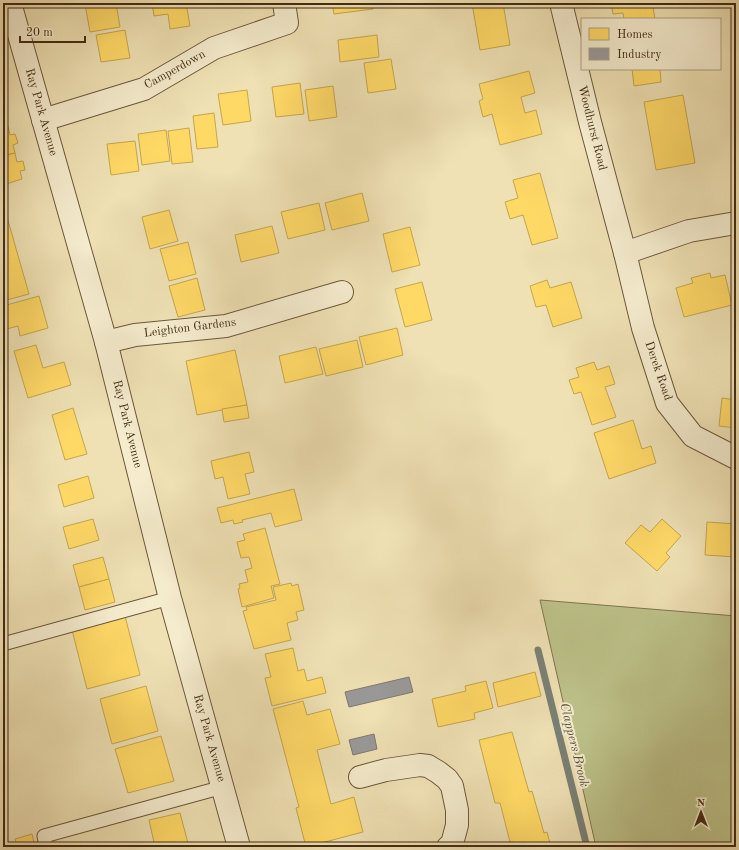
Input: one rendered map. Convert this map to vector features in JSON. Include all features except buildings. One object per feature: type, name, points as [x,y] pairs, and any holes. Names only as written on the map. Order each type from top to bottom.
[{"type":"street","name":"Ray Park Avenue","points":[[10,3],[11,38],[43,120],[106,342],[170,598],[239,847]]},
{"type":"street","name":"Camperdown","points":[[43,120],[144,89],[214,48],[287,23],[284,3]]},
{"type":"street","name":"Woodhurst Road","points":[[561,3],[590,122],[625,253]]},
{"type":"street","points":[[625,253],[689,231],[736,223]]},
{"type":"street","name":"Derek Road","points":[[625,253],[643,328],[667,403],[692,436],[736,458]]},
{"type":"street","name":"Leighton Gardens","points":[[106,342],[135,335],[226,326],[342,292]]},
{"type":"street","points":[[360,777],[386,770],[420,765],[428,766],[438,772],[452,786],[456,810],[457,825],[452,844],[448,847]]},
{"type":"lane","points":[[3,644],[170,598]]},
{"type":"lane","points":[[46,847],[44,836],[223,787]]},
{"type":"green space","points":[[540,600],[736,616],[736,847],[596,847]]},
{"type":"waterway","name":"Clappers Brook","points":[[538,650],[587,847]]}]
